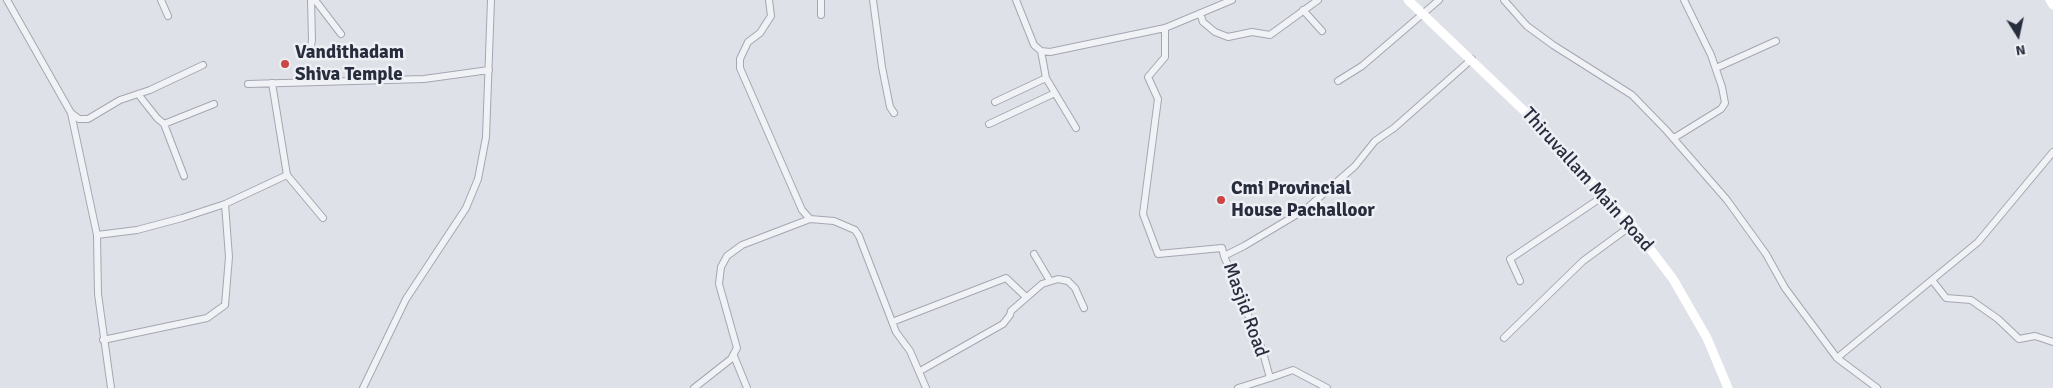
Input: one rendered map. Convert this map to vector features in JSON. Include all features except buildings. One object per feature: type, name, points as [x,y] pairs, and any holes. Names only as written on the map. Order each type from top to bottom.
[{"type":"main road","name":"Thiruvallam Main Road","points":[[1408,0],[1577,163],[1632,225],[1674,278],[1707,338],[1728,388]]},
{"type":"main road","points":[[2050,0],[2053,5]]},
{"type":"street","points":[[6,0],[71,113],[97,235],[98,294],[111,388]]},
{"type":"street","points":[[160,0],[168,16]]},
{"type":"street","points":[[310,0],[312,40],[310,54]]},
{"type":"street","points":[[315,0],[341,34]]},
{"type":"street","points":[[363,388],[406,299],[466,208],[478,179],[486,137],[491,0]]},
{"type":"street","points":[[769,0],[771,16],[760,33],[748,42],[742,55],[740,68],[802,210],[810,219]]},
{"type":"street","points":[[821,0],[821,15]]},
{"type":"street","points":[[873,0],[883,75],[890,107],[894,113]]},
{"type":"street","points":[[1016,0],[1034,45],[1041,51],[1046,78],[1076,128]]},
{"type":"street","points":[[1041,51],[1127,37],[1165,28],[1232,0]]},
{"type":"street","points":[[1200,13],[1203,22],[1215,32],[1228,37],[1252,32],[1270,35],[1318,0]]},
{"type":"street","points":[[1338,81],[1362,66],[1439,0]]},
{"type":"street","points":[[1504,0],[1527,26],[1552,45],[1632,95],[1674,138],[1727,200],[1766,254],[1785,288],[1837,358],[1877,388]]},
{"type":"street","points":[[1674,138],[1722,109],[1725,103],[1716,68],[1684,0]]},
{"type":"street","points":[[1303,10],[1322,31]]},
{"type":"street","points":[[1165,28],[1165,56],[1148,77],[1158,99],[1143,214],[1158,254],[1222,248],[1224,256]]},
{"type":"street","points":[[1716,68],[1776,41]]},
{"type":"street","name":"Masjid Road","points":[[1238,388],[1270,378],[1262,349],[1224,256],[1306,209],[1355,166],[1375,141],[1394,128],[1472,60]]},
{"type":"street","points":[[71,113],[79,119],[88,118],[120,100],[203,65]]},
{"type":"street","points":[[248,84],[424,79],[489,70]]},
{"type":"street","points":[[995,102],[1046,78]]},
{"type":"street","points":[[272,83],[287,174],[323,218]]},
{"type":"street","points":[[989,124],[1055,93]]},
{"type":"street","points":[[138,94],[164,124],[184,176]]},
{"type":"street","points":[[164,124],[214,104]]},
{"type":"street","points":[[1837,358],[1978,242],[2053,152]]},
{"type":"street","points":[[97,235],[137,230],[225,204],[287,174]]},
{"type":"street","points":[[1520,281],[1510,259],[1605,195]]},
{"type":"street","points":[[103,340],[207,318],[225,305],[229,257],[225,204]]},
{"type":"street","points":[[747,388],[734,356],[737,343],[719,284],[721,267],[727,256],[742,245],[810,219],[834,222],[855,230],[892,322],[920,371],[926,388]]},
{"type":"street","points":[[1504,338],[1583,261],[1632,225]]},
{"type":"street","points":[[1034,254],[1050,281]]},
{"type":"street","points":[[892,322],[1006,278],[1026,297]]},
{"type":"street","points":[[920,371],[1003,324],[1011,311],[1036,287],[1050,281],[1058,280],[1071,283],[1084,308]]},
{"type":"street","points":[[1932,280],[1946,298],[1971,300],[1998,319],[2019,339],[2035,336],[2053,342]]},
{"type":"street","points":[[694,388],[734,356]]},
{"type":"street","points":[[1270,378],[1293,370],[1327,388]]},
{"type":"place","name":"Vandithadam Shiva Temple","points":[[285,64]]},
{"type":"place","name":"Cmi Provincial House Pachalloor","points":[[1221,200]]}]
